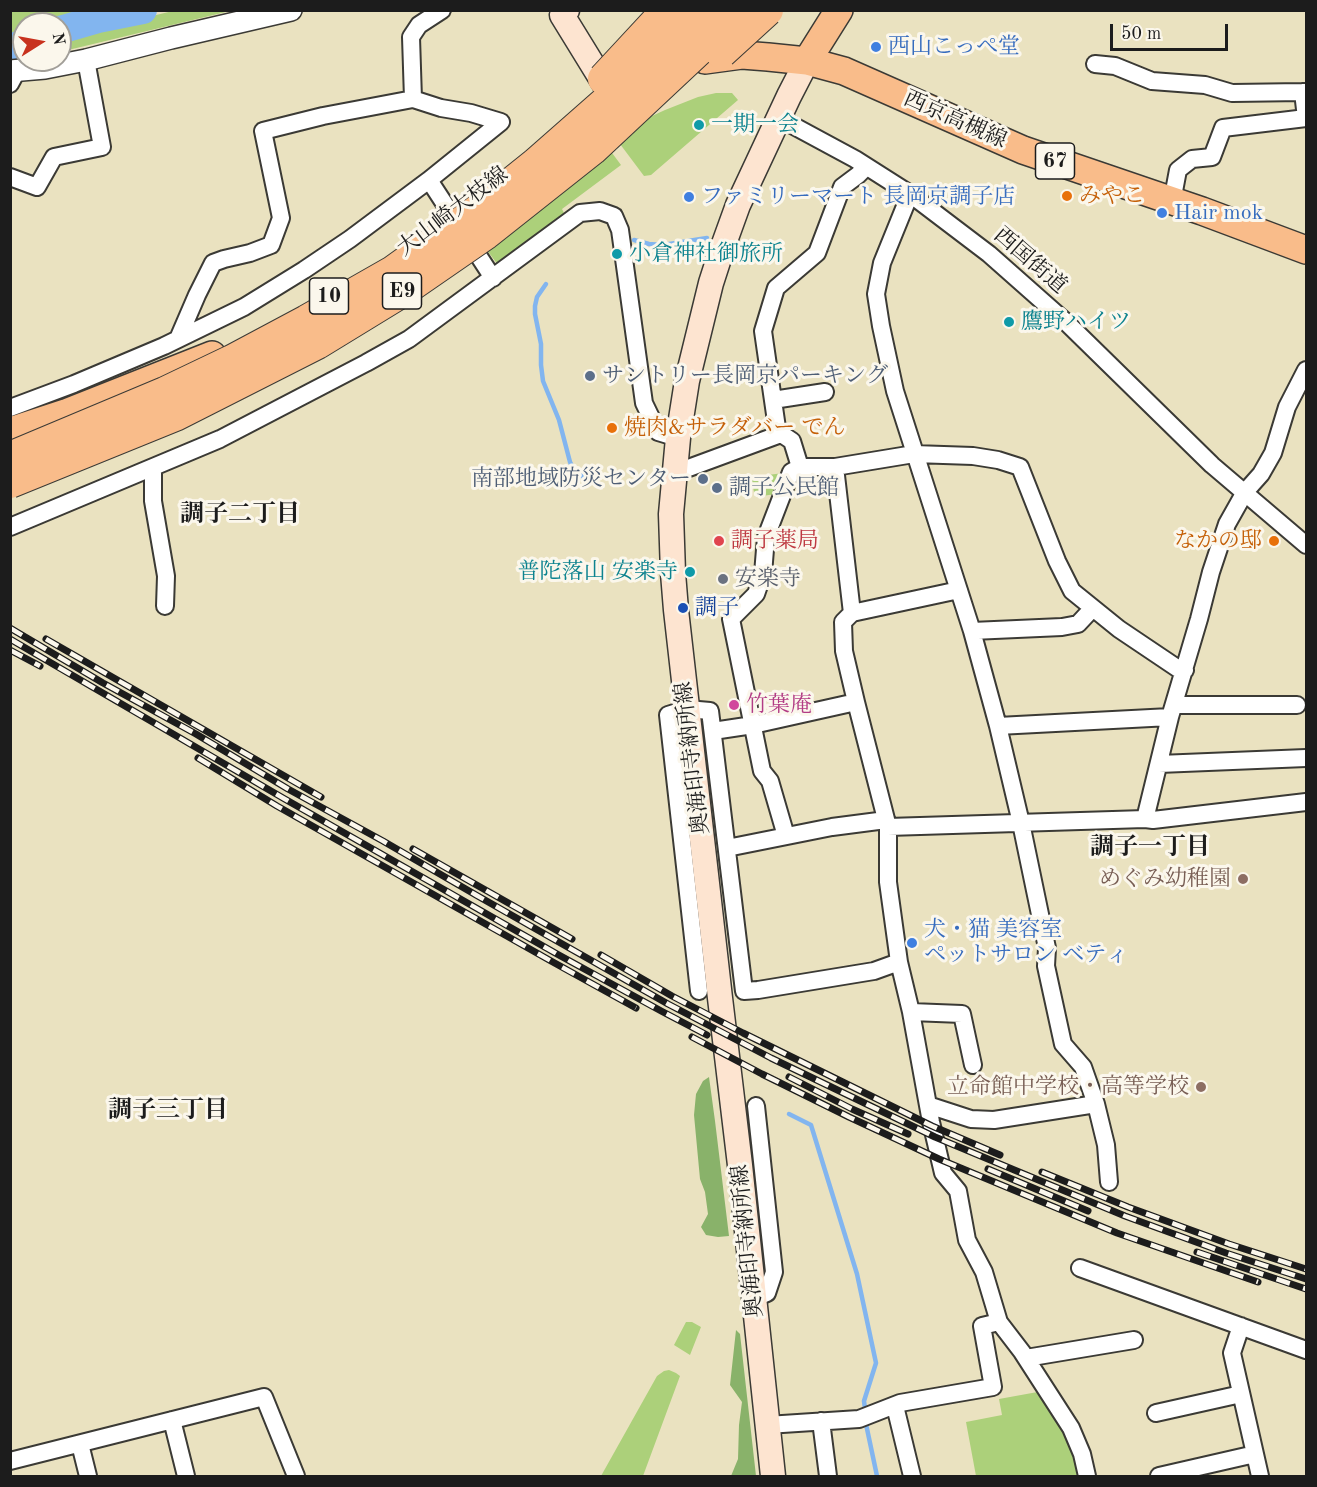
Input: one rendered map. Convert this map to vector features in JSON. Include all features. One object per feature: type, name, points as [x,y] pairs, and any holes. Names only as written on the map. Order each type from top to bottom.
[{"type":"highway","points":[[393,272],[542,141],[668,10]]},
{"type":"highway","name":"E9","points":[[10,459],[165,393],[232,361],[393,272],[475,213],[536,164],[636,76],[702,10]]},
{"type":"highway","name":"E9","points":[[10,482],[175,415],[317,343],[402,291],[486,234],[592,149],[702,45],[735,10]]},
{"type":"highway","points":[[486,234],[564,187],[629,137],[767,10]]},
{"type":"main road","points":[[807,61],[839,10]]},
{"type":"main road","points":[[561,12],[610,93]]},
{"type":"main road","name":"大山崎大枝線","points":[[10,431],[68,412],[203,360],[294,316],[385,262],[495,183],[587,107],[610,93],[652,76],[714,58],[742,55],[807,61]]},
{"type":"main road","name":"奥海印寺納所線","points":[[773,1476],[740,1165],[687,709],[673,573],[671,514],[678,438],[687,381],[711,283],[738,205],[807,61]]},
{"type":"main road","name":"西京高槻線","points":[[807,61],[844,71],[1023,150],[1202,211],[1306,250]]},
{"type":"street","points":[[13,75],[86,60],[291,10]]},
{"type":"street","points":[[413,99],[411,37],[419,25],[442,10]]},
{"type":"street","points":[[10,177],[37,187],[54,156],[102,147],[86,60]]},
{"type":"street","points":[[1095,64],[1115,66],[1152,81],[1205,85],[1232,93],[1305,92],[1306,118],[1223,128],[1212,157],[1192,159],[1178,170],[1172,202]]},
{"type":"street","points":[[10,408],[74,384],[178,339],[244,307],[350,239],[501,122],[413,99],[323,116],[263,131],[281,218],[271,245],[213,263],[178,339]]},
{"type":"street","name":"西国街道","points":[[779,118],[855,159],[910,194],[989,254],[1058,315],[1212,465],[1306,545]]},
{"type":"street","points":[[778,435],[763,331],[776,288],[818,253],[842,187],[866,167]]},
{"type":"street","points":[[429,180],[493,278]]},
{"type":"street","points":[[910,194],[882,263],[876,294],[881,326],[895,391],[972,631],[998,726],[1047,948],[1046,966],[1063,1044],[1083,1067],[1096,1104],[1106,1145],[1109,1182]]},
{"type":"street","points":[[10,527],[220,439],[409,339],[580,213],[600,211],[614,216],[620,230],[644,403],[658,432],[678,438]]},
{"type":"street","points":[[1145,819],[1172,711],[1211,572],[1227,524],[1245,492],[1261,474],[1273,453],[1287,407],[1305,374]]},
{"type":"street","points":[[773,400],[825,392]]},
{"type":"street","points":[[675,473],[778,435],[783,435],[792,441],[800,467]]},
{"type":"street","points":[[786,836],[770,781],[762,771],[731,619],[756,594],[763,574],[766,537],[791,472],[800,467],[835,467],[914,454],[973,456],[998,460],[1020,467],[1057,561],[1072,591],[1092,609],[1146,648],[1177,668],[1185,670]]},
{"type":"street","points":[[835,467],[852,613]]},
{"type":"street","points":[[153,468],[153,501],[166,576],[165,606]]},
{"type":"street","points":[[959,590],[852,613],[843,622],[844,651],[887,823],[888,882],[899,962],[943,1173],[958,1191],[967,1240],[984,1272],[999,1322],[1026,1358],[1071,1428],[1082,1454],[1087,1476]]},
{"type":"street","points":[[972,631],[1062,627],[1078,624],[1092,609]]},
{"type":"street","points":[[713,730],[856,702]]},
{"type":"street","points":[[998,726],[1172,711],[1298,705]]},
{"type":"street","points":[[699,991],[668,715],[687,709],[710,711],[744,991],[874,970],[899,962]]},
{"type":"street","points":[[1159,764],[1306,758]]},
{"type":"street","points":[[727,848],[832,827],[887,823],[1153,820],[1306,802]]},
{"type":"street","points":[[911,1012],[962,1014],[972,1065]]},
{"type":"street","points":[[928,1105],[971,1119],[994,1120],[1096,1104]]},
{"type":"street","points":[[753,1299],[767,1293],[774,1272],[756,1106]]},
{"type":"street","points":[[1080,1268],[1306,1350]]},
{"type":"street","points":[[767,1425],[859,1419],[894,1406],[993,1387],[982,1326],[999,1322]]},
{"type":"street","points":[[1241,1326],[1232,1353],[1260,1476]]},
{"type":"street","points":[[1026,1358],[1134,1340]]},
{"type":"street","points":[[1156,1413],[1241,1394]]},
{"type":"street","points":[[10,1461],[264,1397],[296,1476]]},
{"type":"street","points":[[894,1406],[912,1476]]},
{"type":"street","points":[[172,1420],[186,1476]]},
{"type":"street","points":[[821,1421],[828,1476]]},
{"type":"street","points":[[80,1443],[88,1476]]},
{"type":"street","points":[[1159,1476],[1255,1454]]},
{"type":"green space","points":[[11,10],[103,10],[72,17],[72,12],[12,12],[11,35]]},
{"type":"green space","points":[[177,10],[230,11],[72,49],[72,35]]},
{"type":"green space","points":[[716,93],[732,93],[738,100],[651,175],[644,176],[614,136],[665,110],[698,97]]},
{"type":"green space","points":[[598,134],[621,165],[562,209],[565,215],[498,265],[472,230]]},
{"type":"green space","points":[[784,473],[776,494],[755,497],[751,477]]},
{"type":"green space","points":[[709,1077],[729,1236],[718,1237],[706,1235],[701,1227],[708,1214],[705,1192],[700,1179],[694,1115],[696,1094],[703,1081]]},
{"type":"green space","points":[[686,1322],[692,1322],[701,1327],[690,1355],[674,1345]]},
{"type":"green space","points":[[736,1330],[740,1334],[756,1476],[731,1476],[738,1459],[742,1402],[730,1385]]},
{"type":"green space","points":[[669,1370],[680,1376],[643,1476],[601,1476],[657,1376]]},
{"type":"green space","points":[[1043,1391],[1067,1429],[1083,1476],[976,1476],[966,1422],[1002,1415],[999,1399]]},
{"type":"waterway","points":[[72,27],[143,10]]},
{"type":"waterway","points":[[634,240],[663,245],[707,238]]},
{"type":"waterway","points":[[546,284],[537,297],[535,306],[541,344],[543,381],[559,420],[570,462],[584,478]]},
{"type":"waterway","points":[[789,1114],[811,1125],[857,1274],[876,1363],[864,1401],[865,1409]]},
{"type":"waterway","points":[[866,1424],[877,1476]]},
{"type":"railway","points":[[10,628],[288,789],[668,1004],[771,1058],[935,1137],[1125,1216],[1306,1279]]},
{"type":"railway","points":[[10,639],[557,954],[707,1035]]},
{"type":"railway","points":[[46,639],[321,797]]},
{"type":"railway","points":[[10,650],[40,666]]},
{"type":"railway","points":[[198,758],[277,806],[636,1008]]},
{"type":"railway","points":[[413,849],[572,939]]},
{"type":"railway","points":[[601,955],[743,1033],[932,1126],[1000,1155]]},
{"type":"railway","points":[[692,1037],[849,1117],[939,1159],[1117,1233],[1258,1282]]},
{"type":"railway","points":[[789,1077],[908,1134]]},
{"type":"railway","points":[[988,1169],[1088,1211]]},
{"type":"railway","points":[[1042,1172],[1128,1207],[1306,1269]]},
{"type":"railway","points":[[1197,1252],[1306,1289]]},
{"type":"place","name":"西山こっぺ堂","points":[[876,47]]},
{"type":"place","name":"一期一会","points":[[699,125]]},
{"type":"place","name":"みやこ","points":[[1067,196]]},
{"type":"place","name":"ファミリーマート 長岡京調子店","points":[[689,197]]},
{"type":"place","name":"Hair mok","points":[[1162,213]]},
{"type":"place","name":"小倉神社御旅所","points":[[617,254]]},
{"type":"place","name":"鷹野ハイツ","points":[[1009,322]]},
{"type":"place","name":"サントリー長岡京パーキング","points":[[590,376]]},
{"type":"place","name":"焼肉&サラダバー でん","points":[[612,428]]},
{"type":"place","name":"南部地域防災センター","points":[[703,479]]},
{"type":"place","name":"調子公民館","points":[[717,488]]},
{"type":"place","name":"調子薬局","points":[[719,541]]},
{"type":"place","name":"なかの邸","points":[[1274,541]]},
{"type":"place","name":"普陀落山 安楽寺","points":[[690,572]]},
{"type":"place","name":"安楽寺","points":[[723,579]]},
{"type":"place","name":"調子","points":[[683,608]]},
{"type":"place","name":"竹葉庵","points":[[734,705]]},
{"type":"place","name":"めぐみ幼稚園","points":[[1243,879]]},
{"type":"place","name":"犬・猫 美容室 ペットサロン ベティ","points":[[912,943]]},
{"type":"place","name":"立命館中学校・高等学校","points":[[1201,1087]]},
{"type":"district","name":"調子二丁目","points":[[240,515]]},
{"type":"district","name":"調子一丁目","points":[[1150,848]]},
{"type":"district","name":"調子三丁目","points":[[168,1111]]}]
